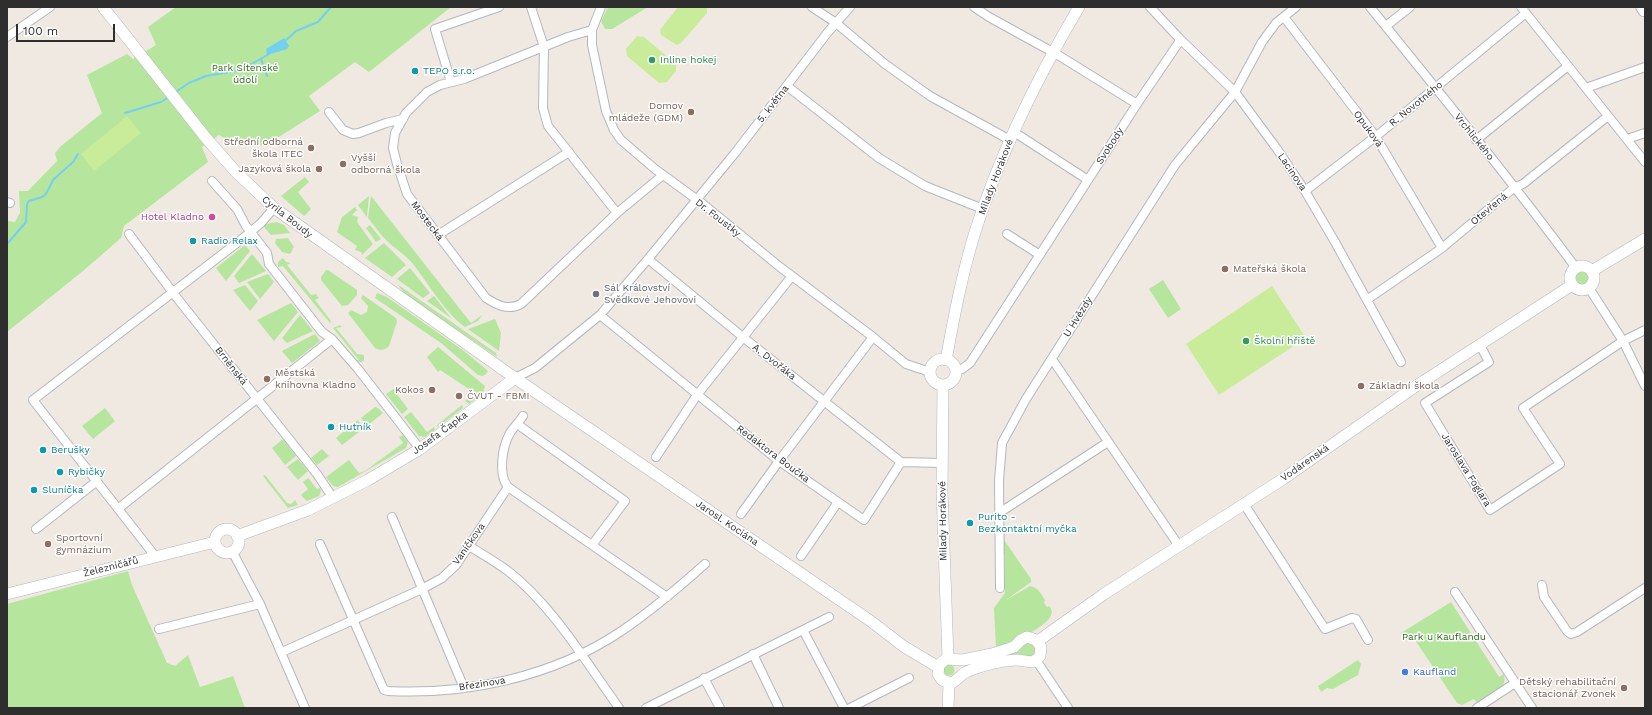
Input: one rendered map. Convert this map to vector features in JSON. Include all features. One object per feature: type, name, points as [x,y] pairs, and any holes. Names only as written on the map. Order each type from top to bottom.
[{"type":"street","points":[[7,37],[50,7]]},
{"type":"street","name":"Cyrila Boudy","points":[[103,7],[206,138],[236,172],[274,208],[515,378]]},
{"type":"street","points":[[451,82],[435,29],[499,7]]},
{"type":"street","points":[[531,7],[544,47],[543,108],[548,126],[617,213]]},
{"type":"street","name":"Dr. Foustky","points":[[601,7],[592,30],[592,45],[597,73],[609,121],[621,140],[663,176],[703,204],[792,276],[873,337],[906,364],[930,372]]},
{"type":"street","points":[[812,7],[836,23],[885,64],[930,96],[1012,136],[1088,180]]},
{"type":"street","name":"5. května","points":[[696,200],[850,7]]},
{"type":"street","points":[[974,7],[1052,52],[1137,104]]},
{"type":"street","name":"Milady Horákové","points":[[946,360],[963,275],[983,209],[1012,136],[1052,52],[1079,7]]},
{"type":"street","name":"Lacinova","points":[[1150,7],[1179,38],[1235,92],[1305,191],[1368,299],[1401,362]]},
{"type":"street","name":"U Hvězdy","points":[[1000,588],[999,512],[1002,443],[1017,413],[1175,165],[1235,92],[1262,42],[1276,23],[1296,7]]},
{"type":"street","name":"Vrchlického","points":[[1370,7],[1515,187],[1576,268]]},
{"type":"street","points":[[1386,26],[1410,7]]},
{"type":"street","points":[[1523,10],[1645,162]]},
{"type":"street","name":"R. Novotného","points":[[1305,191],[1376,137],[1435,88],[1523,10]]},
{"type":"street","name":"Opuková","points":[[1284,17],[1376,137],[1442,248]]},
{"type":"street","name":"Mostecká","points":[[592,30],[544,47],[464,79],[440,85],[427,92],[406,113],[395,134],[393,148],[407,194],[486,298],[502,306],[516,307],[521,304],[617,213],[663,176]]},
{"type":"street","name":"Svobody","points":[[956,370],[962,369],[970,363],[1137,104],[1179,42],[1179,38]]},
{"type":"street","points":[[1476,140],[1568,66]]},
{"type":"street","points":[[1586,88],[1645,67]]},
{"type":"street","points":[[787,86],[879,158],[925,186],[983,209]]},
{"type":"street","points":[[328,112],[343,130],[353,134],[403,119]]},
{"type":"street","name":"Otevřená","points":[[1368,299],[1442,248],[1515,187],[1523,184],[1608,116]]},
{"type":"street","points":[[1627,139],[1645,133]]},
{"type":"street","points":[[438,235],[569,152]]},
{"type":"street","points":[[212,181],[237,209],[250,232],[267,254],[269,264],[322,332],[332,339],[358,369],[391,415],[420,449]]},
{"type":"street","name":"Josefa Čapka","points":[[237,536],[333,498],[420,449],[515,378],[535,368],[600,315],[696,200]]},
{"type":"street","points":[[155,556],[119,508],[33,400],[250,232],[274,208]]},
{"type":"street","name":"Brněnská","points":[[129,234],[172,291],[317,474],[333,498]]},
{"type":"street","points":[[1007,234],[1040,255]]},
{"type":"street","points":[[1592,271],[1645,239]]},
{"type":"street","name":"A. Dvořáka","points":[[648,259],[744,338],[901,462]]},
{"type":"street","points":[[1585,266],[1592,271],[1594,282],[1589,288],[1578,290],[1572,285],[1570,276],[1576,268],[1585,266]]},
{"type":"street","points":[[656,457],[697,396],[792,276]]},
{"type":"street","name":"Vodárenská","points":[[1038,641],[1104,594],[1283,479],[1413,388],[1572,285]]},
{"type":"street","points":[[1589,288],[1623,341],[1645,386]]},
{"type":"street","name":"Redaktora Boučka","points":[[600,315],[697,396],[779,461],[864,520],[901,462]]},
{"type":"street","points":[[1623,341],[1645,330]]},
{"type":"street","points":[[741,514],[779,461],[873,337]]},
{"type":"street","points":[[119,508],[332,339]]},
{"type":"street","name":"Jaroslava Foglara","points":[[1480,345],[1489,362],[1425,403],[1490,510],[1560,464],[1523,408],[1623,341]]},
{"type":"street","points":[[1052,359],[1179,546]]},
{"type":"street","points":[[946,360],[952,363],[956,370],[951,382],[943,384],[935,382],[930,372],[931,367],[936,361],[946,360]]},
{"type":"street","name":"Jarosl. Kociána","points":[[515,378],[867,618],[903,646],[938,667]]},
{"type":"street","name":"Milady Horákové","points":[[943,384],[942,463],[948,658]]},
{"type":"street","points":[[523,416],[506,441],[502,476],[504,482],[508,487],[667,597]]},
{"type":"street","points":[[517,424],[625,501],[592,545]]},
{"type":"street","points":[[999,512],[1108,442]]},
{"type":"street","points":[[901,462],[942,463]]},
{"type":"street","points":[[36,529],[97,481]]},
{"type":"street","name":"Vaníčkova","points":[[282,652],[422,589],[442,578],[456,565],[508,487]]},
{"type":"street","points":[[801,556],[838,502]]},
{"type":"street","points":[[1244,504],[1325,628],[1352,618],[1356,619],[1368,640]]},
{"type":"street","points":[[392,517],[464,688]]},
{"type":"street","points":[[224,529],[231,530],[237,536],[238,543],[232,551],[222,552],[217,548],[215,542],[217,534],[224,529]]},
{"type":"street","name":"Železničářů","points":[[7,594],[215,542]]},
{"type":"street","name":"Březinova","points":[[320,544],[384,690],[415,692],[464,688],[510,680],[550,667],[581,654],[619,633],[667,597],[705,564]]},
{"type":"street","points":[[469,546],[508,571],[540,600],[581,654],[619,708]]},
{"type":"street","points":[[232,551],[260,604],[305,708]]},
{"type":"street","points":[[1542,585],[1544,597],[1567,631],[1571,634],[1577,632],[1645,588]]},
{"type":"street","points":[[1455,592],[1532,708]]},
{"type":"street","points":[[159,629],[260,604]]},
{"type":"street","points":[[646,708],[829,617]]},
{"type":"street","points":[[803,630],[844,708]]},
{"type":"street","points":[[1025,638],[1032,638],[1038,641],[1041,651],[1036,660],[1029,663],[1016,660],[986,666],[965,673],[955,681],[949,683],[940,678],[938,674],[938,667],[942,661],[948,658],[963,660],[992,654],[1014,647],[1025,638]]},
{"type":"street","points":[[754,654],[779,708]]},
{"type":"street","points":[[1036,660],[1068,708]]},
{"type":"street","points":[[704,678],[720,708]]},
{"type":"street","points":[[850,708],[910,678]]},
{"type":"street","points":[[948,708],[949,683]]},
{"type":"street","points":[[1477,708],[1515,683]]},
{"type":"green space","name":"Park Sítenské údolí","points":[[176,7],[451,7],[369,72],[355,62],[309,96],[320,111],[266,145],[236,144],[219,135],[202,147],[208,162],[124,226],[121,238],[83,271],[7,332],[7,221],[15,222],[20,213],[19,191],[28,191],[57,161],[55,153],[61,146],[102,113],[87,75],[127,54],[133,59],[156,45],[148,27]]},
{"type":"green space","points":[[608,7],[648,7],[612,29],[605,29],[601,21]]},
{"type":"green space","name":"Inline hokej","points":[[678,7],[707,7],[707,13],[681,43],[677,45],[661,35],[660,30]]},
{"type":"green space","name":"Inline hokej","points":[[637,36],[644,37],[676,64],[676,71],[667,82],[659,83],[627,56],[626,49]]},
{"type":"green space","points":[[127,116],[141,133],[94,171],[81,154]]},
{"type":"green space","points":[[305,177],[309,182],[298,192],[311,209],[304,216],[281,196]]},
{"type":"green space","points":[[369,196],[367,217],[358,205]]},
{"type":"green space","points":[[371,196],[471,323],[482,315],[478,321],[465,327],[458,321],[444,306],[410,260],[383,237],[368,218]]},
{"type":"green space","points":[[355,207],[357,210],[352,215],[358,217],[357,222],[373,244],[362,255],[361,252],[355,250],[357,246],[337,232],[342,217]]},
{"type":"green space","points":[[277,222],[284,225],[290,233],[271,235],[263,226]]},
{"type":"green space","points":[[370,225],[381,239],[376,242],[366,228]]},
{"type":"green space","points":[[288,238],[294,247],[290,254],[282,252],[275,243],[276,239]]},
{"type":"green space","points":[[384,243],[406,265],[392,277],[365,258]]},
{"type":"green space","points":[[245,245],[250,251],[226,281],[216,268]]},
{"type":"green space","points":[[252,254],[266,271],[239,283],[234,276]]},
{"type":"green space","points":[[283,258],[286,262],[291,263],[287,265],[311,295],[316,294],[319,298],[315,300],[331,321],[330,323],[283,266],[278,267],[278,262]]},
{"type":"green space","points":[[410,268],[430,293],[423,298],[397,279]]},
{"type":"green space","points":[[326,270],[357,290],[357,295],[348,305],[342,306],[321,280],[321,277]]},
{"type":"green space","points":[[1582,272],[1587,274],[1589,279],[1587,284],[1582,286],[1577,284],[1575,279],[1577,274]]},
{"type":"green space","points":[[268,274],[274,282],[260,299],[247,282]]},
{"type":"green space","points":[[1163,280],[1181,309],[1168,318],[1149,289]]},
{"type":"green space","points":[[397,284],[496,353],[497,357],[406,295]]},
{"type":"green space","points":[[245,285],[258,301],[250,311],[233,290]]},
{"type":"green space","name":"Školní hřiště","points":[[1272,286],[1306,338],[1219,395],[1186,344]]},
{"type":"green space","points":[[377,293],[387,297],[464,351],[488,371],[485,375],[478,375],[441,343],[375,298]]},
{"type":"green space","points":[[363,295],[396,318],[397,322],[389,346],[385,349],[379,350],[375,348],[348,313],[351,310],[361,315],[367,312],[368,306],[361,298]]},
{"type":"green space","points":[[434,296],[451,318],[427,301]]},
{"type":"green space","points":[[291,303],[298,312],[274,341],[257,320]]},
{"type":"green space","points":[[300,315],[313,331],[287,343],[282,338]]},
{"type":"green space","points":[[495,319],[501,333],[499,351],[468,329]]},
{"type":"green space","points":[[340,325],[342,327],[336,328],[357,354],[364,355],[364,360],[362,362],[354,361],[359,360],[333,328]]},
{"type":"green space","points":[[315,334],[320,341],[292,363],[282,351]]},
{"type":"green space","points":[[438,347],[485,386],[483,393],[469,404],[465,401],[475,393],[440,370],[438,372],[427,357]]},
{"type":"green space","points":[[395,388],[398,392],[396,393],[408,409],[402,414],[386,394]]},
{"type":"green space","points":[[462,405],[463,408],[438,427],[437,425]]},
{"type":"green space","points":[[375,407],[383,413],[367,426],[361,418]]},
{"type":"green space","points":[[105,408],[115,421],[93,439],[82,426]]},
{"type":"green space","points":[[411,412],[427,432],[434,427],[435,430],[425,437],[419,436],[404,417]]},
{"type":"green space","points":[[358,420],[364,428],[342,445],[336,438]]},
{"type":"green space","points":[[403,435],[408,442],[406,448],[338,487],[333,486],[326,477],[349,460],[359,473],[365,471],[403,443],[399,437]]},
{"type":"green space","points":[[283,439],[296,456],[285,465],[272,448]]},
{"type":"green space","points":[[322,449],[329,456],[317,465],[311,458]]},
{"type":"green space","points":[[298,459],[308,471],[298,480],[287,467]]},
{"type":"green space","points":[[265,475],[287,503],[291,504],[295,500],[298,505],[288,508],[263,476]]},
{"type":"green space","points":[[308,478],[317,489],[320,488],[321,491],[319,496],[307,501],[301,495],[308,489],[303,482]]},
{"type":"green space","points":[[1002,537],[1031,579],[1031,582],[1006,600],[1030,586],[1037,589],[1041,593],[1045,600],[1044,603],[1047,607],[1049,606],[1052,612],[1049,619],[1033,631],[1011,642],[996,647],[994,608],[1005,593],[1005,555],[1001,555]]},
{"type":"green space","points":[[128,571],[132,585],[167,663],[175,666],[188,655],[200,687],[233,676],[245,708],[7,708],[7,604]]},
{"type":"green space","name":"Park u Kauflandu","points":[[1451,602],[1499,677],[1504,674],[1505,680],[1501,688],[1478,704],[1474,699],[1462,705],[1457,703],[1413,637],[1409,636],[1403,638],[1401,633]]},
{"type":"green space","points":[[1027,643],[1032,643],[1036,648],[1035,653],[1032,656],[965,669],[964,664]]},
{"type":"green space","points":[[1358,660],[1361,664],[1358,675],[1333,689],[1327,688],[1321,692],[1318,686]]},
{"type":"green space","points":[[949,664],[953,666],[955,670],[953,674],[949,676],[945,674],[943,670],[945,666]]},
{"type":"water","points":[[284,38],[289,46],[287,49],[267,55],[266,49]]},
{"type":"waterway","points":[[285,41],[296,31],[318,22],[331,7]]},
{"type":"waterway","points":[[174,93],[189,83],[206,76],[241,70],[269,54]]},
{"type":"waterway","points":[[261,59],[267,76]]},
{"type":"waterway","points":[[125,113],[161,102],[169,97]]},
{"type":"waterway","points":[[7,244],[26,222],[27,204],[29,201],[42,197],[46,194],[53,180],[73,162],[78,154]]},
{"type":"place","name":"Inline hokej","points":[[652,60]]},
{"type":"place","name":"TEPO s.r.o.","points":[[415,71]]},
{"type":"place","name":"Domov mládeže (GDM)","points":[[691,112]]},
{"type":"place","name":"Střední odborná škola ITEC","points":[[311,148]]},
{"type":"place","name":"Vyšší odborná škola","points":[[343,164]]},
{"type":"place","name":"Jazyková škola","points":[[319,169]]},
{"type":"place","name":"Hotel Kladno","points":[[212,217]]},
{"type":"place","name":"Radio Relax","points":[[193,241]]},
{"type":"place","name":"Mateřská škola","points":[[1225,269]]},
{"type":"place","name":"Sál Království Svědkové Jehovovi","points":[[596,294]]},
{"type":"place","name":"Školní hřiště","points":[[1246,341]]},
{"type":"place","name":"Městská knihovna Kladno","points":[[267,379]]},
{"type":"place","name":"Základní škola","points":[[1361,386]]},
{"type":"place","name":"Kokos","points":[[432,390]]},
{"type":"place","name":"ČVUT - FBMI","points":[[459,396]]},
{"type":"place","name":"Hutník","points":[[331,427]]},
{"type":"place","name":"Berušky","points":[[43,450]]},
{"type":"place","name":"Rybičky","points":[[60,472]]},
{"type":"place","name":"Sluníčka","points":[[34,490]]},
{"type":"place","name":"Purito - Bezkontaktní myčka","points":[[970,523]]},
{"type":"place","name":"Sportovní gymnázium","points":[[48,544]]},
{"type":"place","name":"Kaufland","points":[[1405,672]]},
{"type":"place","name":"Dětský rehabilitační stacionář Zvonek","points":[[1624,688]]}]
